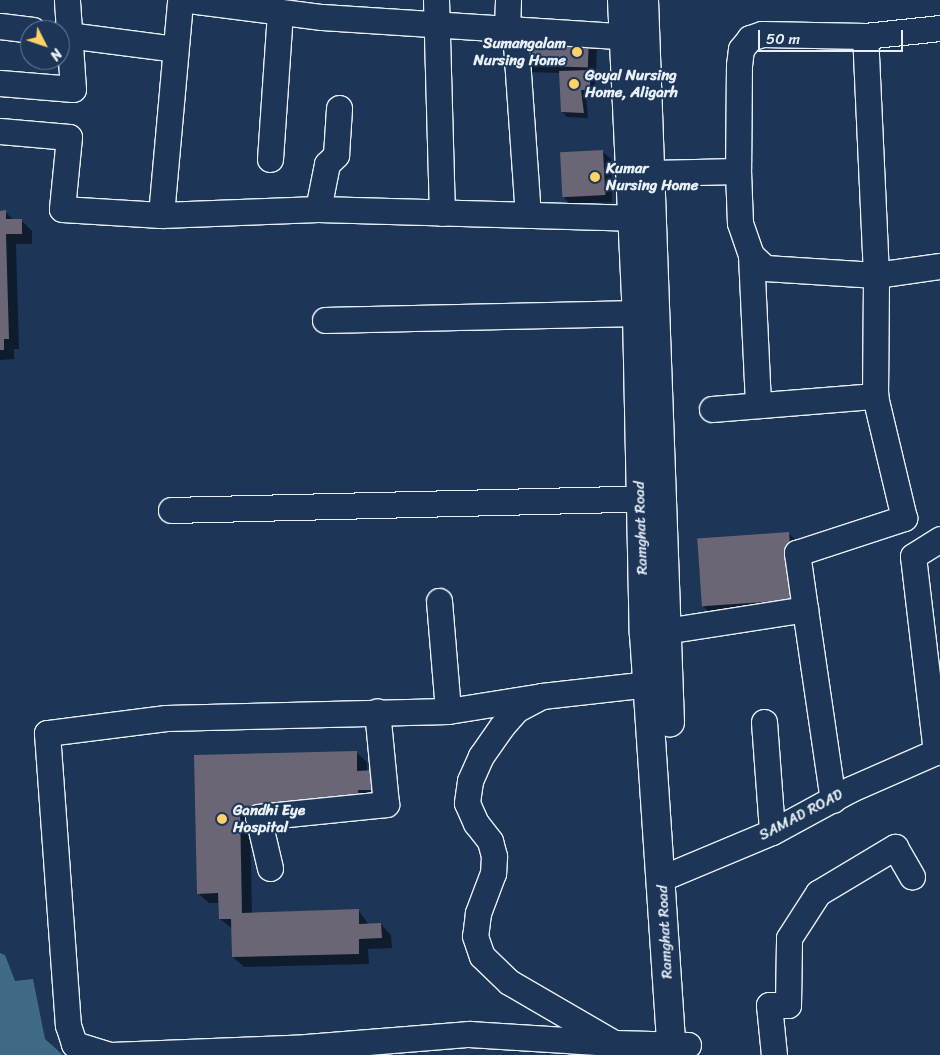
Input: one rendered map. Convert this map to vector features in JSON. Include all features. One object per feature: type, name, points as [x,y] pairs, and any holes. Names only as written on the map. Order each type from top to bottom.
[{"type":"main road","name":"Ramghat Road","points":[[622,0],[635,37],[652,173],[650,498],[665,631],[658,683]]},
{"type":"main road","name":"Ramghat Road","points":[[644,0],[635,37],[631,218],[650,498],[658,683],[680,1050]]},
{"type":"street","points":[[66,20],[67,0]]},
{"type":"street","points":[[161,215],[180,0]]},
{"type":"street","points":[[189,0],[280,12],[356,10],[436,25],[635,37]]},
{"type":"street","points":[[436,0],[442,213]]},
{"type":"street","points":[[508,0],[528,215]]},
{"type":"street","points":[[270,159],[280,12]]},
{"type":"street","points":[[0,26],[20,28]]},
{"type":"street","points":[[758,405],[751,256],[740,223],[738,170],[739,65],[742,48],[750,38],[762,34],[865,36],[940,28]]},
{"type":"street","points":[[70,35],[176,49]]},
{"type":"street","points":[[833,800],[797,553],[904,518],[875,396],[876,275],[865,36]]},
{"type":"street","points":[[0,83],[73,89],[70,68]]},
{"type":"street","points":[[318,209],[327,164],[336,155],[339,108]]},
{"type":"street","points":[[0,131],[69,137],[62,209],[161,215],[318,209],[631,218]]},
{"type":"street","points":[[652,173],[738,170]]},
{"type":"street","points":[[751,256],[765,268],[876,275],[940,266]]},
{"type":"street","points":[[325,320],[637,313]]},
{"type":"street","points":[[712,409],[875,396]]},
{"type":"street","points":[[171,510],[650,498]]},
{"type":"street","points":[[938,751],[913,556],[940,539]]},
{"type":"street","points":[[439,601],[448,711]]},
{"type":"street","points":[[665,631],[804,609]]},
{"type":"street","points":[[658,683],[542,696],[448,711],[377,711],[166,718],[47,732],[68,1025],[74,1044],[111,1055],[306,1047],[470,1034],[614,1049],[680,1050]]},
{"type":"street","points":[[542,696],[516,710],[502,726],[481,756],[470,781],[467,803],[476,823],[490,841],[494,856],[493,873],[478,913],[474,936],[482,956],[508,982],[614,1049]]},
{"type":"street","points":[[270,868],[258,817],[386,804],[377,711]]},
{"type":"street","points":[[764,722],[772,832]]},
{"type":"street","name":"SAMAD ROAD","points":[[671,875],[772,832],[833,800],[938,751]]},
{"type":"street","points":[[774,1055],[769,1005],[788,1005],[789,938],[818,893],[895,847],[912,877]]},
{"type":"water","points":[[0,953],[5,955],[15,981],[33,979],[45,1039],[63,1055],[0,1055]]},
{"type":"building","points":[[520,33],[589,35],[588,67],[519,65]]},
{"type":"building","points":[[590,70],[590,90],[581,90],[584,113],[561,112],[559,71]]},
{"type":"building","points":[[603,150],[605,195],[562,197],[560,152]]},
{"type":"building","points":[[6,210],[6,219],[22,219],[22,234],[6,234],[9,339],[4,339],[4,350],[0,350],[0,211]]},
{"type":"building","points":[[789,532],[794,600],[702,606],[697,538]]},
{"type":"building","points":[[357,751],[357,771],[376,770],[376,790],[358,790],[358,803],[240,806],[242,913],[359,909],[359,924],[381,923],[382,938],[359,939],[359,954],[232,957],[231,919],[219,919],[218,893],[197,894],[194,755]]},
{"type":"place","name":"Sumangalam Nursing Home","points":[[577,52]]},
{"type":"place","name":"Goyal Nursing Home, Aligarh","points":[[574,84]]},
{"type":"place","name":"Kumar Nursing Home","points":[[595,177]]},
{"type":"place","name":"Gandhi Eye Hospital","points":[[222,819]]}]
